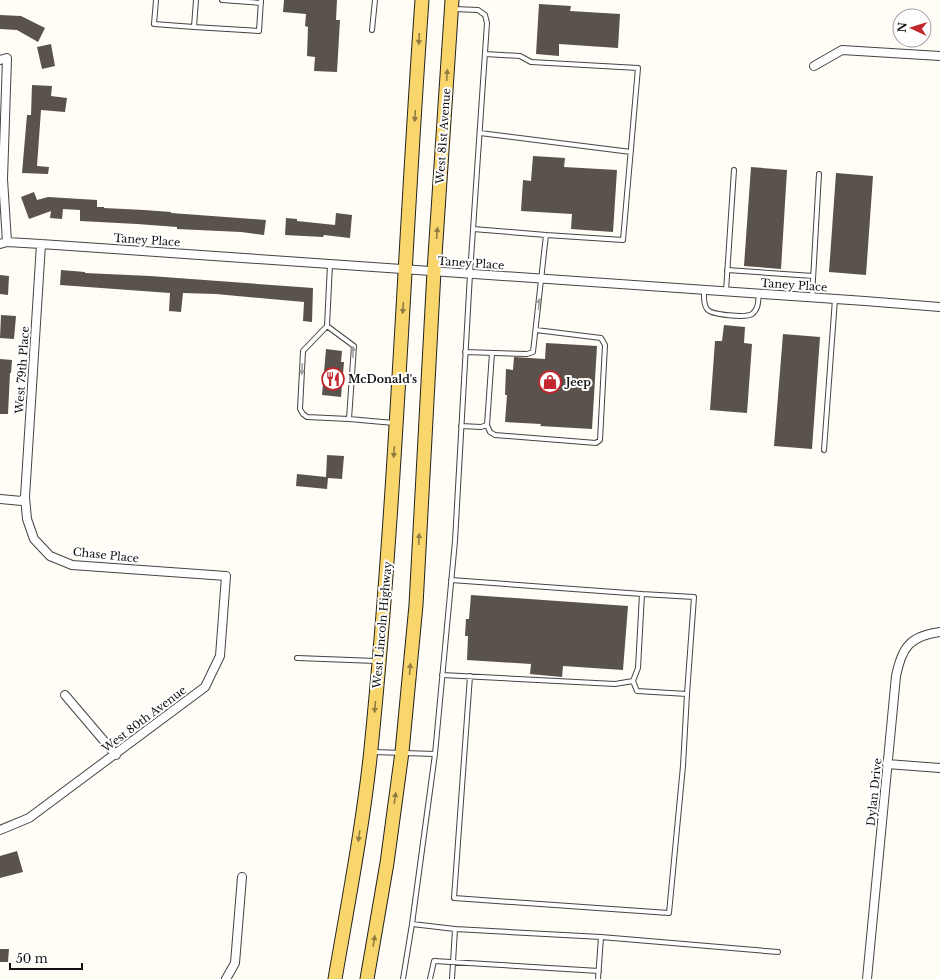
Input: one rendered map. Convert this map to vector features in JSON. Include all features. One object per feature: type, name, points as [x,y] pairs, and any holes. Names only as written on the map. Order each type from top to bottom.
[{"type":"main road","points":[[406,269],[422,0]]},
{"type":"main road","name":"West 81st Avenue","points":[[434,272],[452,4]]},
{"type":"main road","name":"West Lincoln Highway","points":[[335,979],[356,858],[370,752],[384,603],[406,269]]},
{"type":"main road","points":[[367,979],[387,862],[402,752],[416,605],[434,272]]},
{"type":"street","points":[[814,66],[842,50],[940,56]]},
{"type":"street","points":[[3,243],[4,59]]},
{"type":"street","name":"Taney Place","points":[[3,243],[42,244],[434,272],[835,298],[940,307]]},
{"type":"street","name":"West 79th Place","points":[[25,497],[42,244]]},
{"type":"street","points":[[0,500],[22,501],[25,497]]},
{"type":"street","name":"Chase Place","points":[[25,497],[27,519],[34,539],[50,556],[72,565],[226,576]]},
{"type":"street","name":"West 80th Avenue","points":[[0,830],[29,818],[204,687],[220,656],[226,576]]},
{"type":"street","name":"Dylan Drive","points":[[867,979],[887,764],[899,660],[909,644],[923,635],[940,632]]},
{"type":"street","points":[[65,695],[116,754]]},
{"type":"street","points":[[887,764],[940,768]]},
{"type":"street","points":[[226,979],[235,964],[242,877]]},
{"type":"lane","points":[[156,0],[154,24],[259,31],[261,1],[222,0]]},
{"type":"lane","points":[[194,26],[196,0]]},
{"type":"lane","points":[[372,30],[375,0]]},
{"type":"lane","points":[[403,979],[435,754],[451,580],[487,23],[485,15],[478,10],[452,4]]},
{"type":"lane","points":[[473,229],[623,240],[638,68],[530,62],[520,56],[485,54]]},
{"type":"lane","points":[[480,133],[631,152]]},
{"type":"lane","points":[[726,291],[734,170]]},
{"type":"lane","points":[[812,297],[819,174]]},
{"type":"lane","points":[[465,352],[527,354],[533,352],[546,235]]},
{"type":"lane","points":[[330,264],[327,326],[303,351],[300,409],[307,417],[396,423]]},
{"type":"lane","points":[[727,270],[813,276]]},
{"type":"lane","points":[[704,290],[705,306],[708,311],[713,314],[752,314],[757,308],[759,294]]},
{"type":"lane","points":[[824,450],[835,298]]},
{"type":"lane","points":[[327,326],[354,346],[349,419]]},
{"type":"lane","points":[[492,353],[487,425],[490,432],[495,435],[596,442],[600,440],[606,345],[601,338],[536,330]]},
{"type":"lane","points":[[461,426],[481,427],[487,425]]},
{"type":"lane","points":[[451,580],[694,597],[683,766],[669,912],[454,898],[470,676]]},
{"type":"lane","points":[[642,594],[638,668],[633,681],[637,690],[687,694]]},
{"type":"lane","points":[[296,658],[379,661]]},
{"type":"lane","points":[[442,675],[615,684],[633,681]]},
{"type":"lane","points":[[370,752],[435,754]]},
{"type":"lane","points":[[412,924],[455,929],[601,937],[778,952]]},
{"type":"lane","points":[[452,979],[455,929]]},
{"type":"lane","points":[[598,979],[601,937]]},
{"type":"lane","points":[[430,979],[434,960],[599,971]]},
{"type":"building","points":[[284,0],[337,0],[336,20],[340,20],[337,72],[314,71],[315,57],[307,56],[308,27],[305,26],[306,14],[283,12]]},
{"type":"building","points":[[539,4],[571,6],[570,11],[620,14],[618,48],[559,44],[559,56],[536,54]]},
{"type":"building","points":[[0,15],[21,16],[45,28],[38,42],[17,30],[0,29]]},
{"type":"building","points":[[51,44],[55,66],[42,69],[37,47]]},
{"type":"building","points":[[32,85],[52,86],[51,96],[67,98],[65,112],[41,110],[37,166],[49,167],[48,174],[22,173],[27,115],[31,115]]},
{"type":"building","points":[[533,156],[565,158],[564,167],[617,170],[613,232],[571,229],[572,214],[521,211],[523,180],[531,181]]},
{"type":"building","points":[[751,167],[787,170],[781,269],[744,266]]},
{"type":"building","points":[[836,173],[873,176],[866,275],[829,272]]},
{"type":"building","points":[[34,192],[37,200],[48,197],[97,200],[97,207],[104,208],[266,220],[264,235],[241,232],[177,229],[177,227],[80,221],[80,210],[63,209],[62,219],[50,218],[51,211],[29,219],[21,197]]},
{"type":"building","points":[[336,213],[352,215],[350,238],[324,235],[323,237],[285,235],[286,218],[297,219],[297,221],[335,225]]},
{"type":"building","points":[[61,270],[85,273],[150,276],[313,288],[312,322],[303,321],[304,302],[216,294],[183,293],[181,312],[169,311],[170,293],[60,285]]},
{"type":"building","points":[[0,275],[9,276],[8,295],[0,294]]},
{"type":"building","points":[[1,315],[16,316],[14,339],[0,338]]},
{"type":"building","points":[[724,325],[745,327],[744,343],[752,344],[747,413],[710,410],[715,341],[722,341]]},
{"type":"building","points":[[783,334],[820,337],[812,449],[774,446]]},
{"type":"building","name":"Jeep","points":[[546,343],[597,346],[592,429],[505,422],[507,395],[505,395],[506,369],[513,370],[514,357],[545,359]]},
{"type":"building","name":"McDonald's","points":[[326,349],[342,351],[341,362],[344,362],[341,397],[322,395]]},
{"type":"building","points":[[0,359],[12,360],[8,414],[0,414]]},
{"type":"building","points":[[327,455],[344,456],[342,479],[328,478],[327,489],[296,486],[297,474],[326,477]]},
{"type":"building","points":[[471,595],[628,606],[623,670],[563,666],[562,677],[530,674],[531,664],[467,660],[468,636],[465,636],[466,619],[469,619]]},
{"type":"building","points":[[17,851],[23,872],[0,878],[0,856]]},
{"type":"building","points":[[0,949],[9,949],[8,962],[0,962]]},
{"type":"place","name":"McDonald's","points":[[333,379]]},
{"type":"place","name":"Jeep","points":[[550,382]]}]
